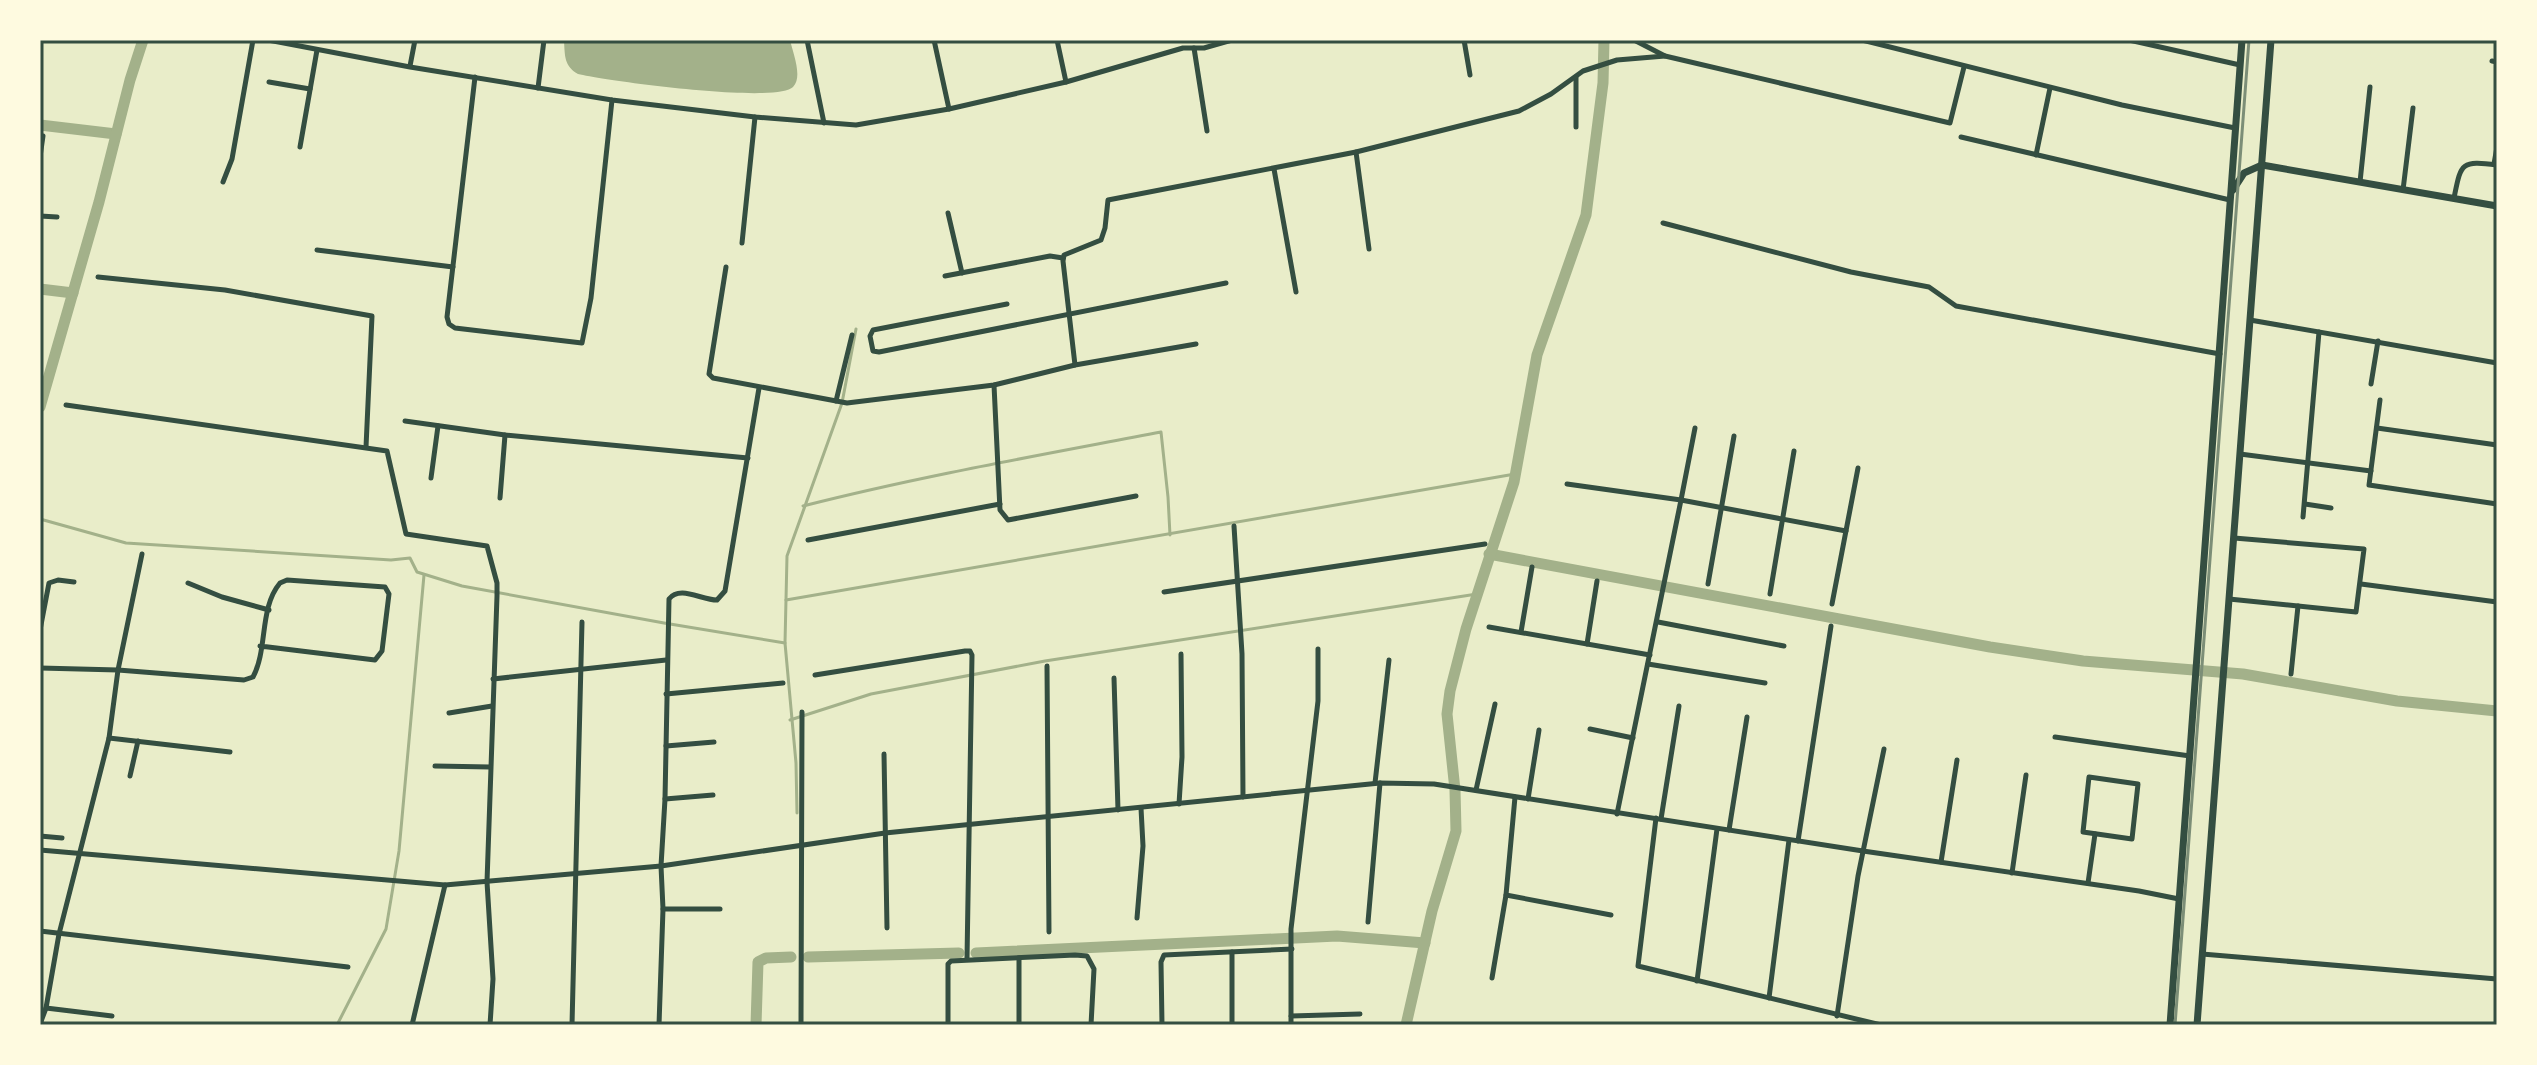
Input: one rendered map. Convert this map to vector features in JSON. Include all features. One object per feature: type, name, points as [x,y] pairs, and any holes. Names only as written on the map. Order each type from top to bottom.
[{"type":"main road","points":[[2170,1025],[2242,40]]},
{"type":"main road","points":[[2197,1025],[2271,40]]},
{"type":"main road","points":[[2230,200],[2239,178],[2262,165],[2497,206]]},
{"type":"street","points":[[223,182],[232,159],[253,40]]},
{"type":"street","points":[[268,40],[612,100],[755,117],[869,124],[1066,82],[1183,48],[1214,46],[1232,40]]},
{"type":"street","points":[[410,67],[415,40]]},
{"type":"street","points":[[538,88],[544,40]]},
{"type":"street","points":[[807,40],[824,123]]},
{"type":"street","points":[[934,40],[949,109]]},
{"type":"street","points":[[1057,40],[1066,82]]},
{"type":"street","points":[[1464,40],[1470,75]]},
{"type":"street","points":[[1634,40],[1665,56],[1950,123],[1964,67]]},
{"type":"street","points":[[1862,40],[2050,88],[2235,128]]},
{"type":"street","points":[[2129,40],[2240,65]]},
{"type":"street","points":[[1194,48],[1207,131]]},
{"type":"street","points":[[300,147],[317,50]]},
{"type":"street","points":[[945,276],[1050,256],[1063,258],[1101,240],[1108,200],[1356,152],[1519,111],[1551,94],[1583,71],[1617,60],[1665,56]]},
{"type":"street","points":[[1576,76],[1576,127]]},
{"type":"street","points":[[475,77],[447,317],[449,324],[455,328],[582,343],[591,298],[612,100]]},
{"type":"street","points":[[269,82],[310,89]]},
{"type":"street","points":[[2360,182],[2370,87]]},
{"type":"street","points":[[2036,155],[2050,88]]},
{"type":"street","points":[[2403,190],[2413,108]]},
{"type":"street","points":[[742,243],[755,117]]},
{"type":"street","points":[[40,157],[43,136]]},
{"type":"street","points":[[1961,137],[2230,200]]},
{"type":"street","points":[[2454,198],[2463,165],[2470,162],[2495,165],[2497,147]]},
{"type":"street","points":[[1356,152],[1369,249]]},
{"type":"street","points":[[1274,169],[1296,292]]},
{"type":"street","points":[[948,213],[962,273]]},
{"type":"street","points":[[40,216],[57,217]]},
{"type":"street","points":[[1663,223],[1851,272],[1929,287],[1956,306],[2220,354]]},
{"type":"street","points":[[317,250],[453,267]]},
{"type":"street","points":[[1063,258],[1075,365]]},
{"type":"street","points":[[726,267],[709,374],[713,378],[759,388],[838,402],[994,385],[1075,365],[1196,344]]},
{"type":"street","points":[[98,277],[225,290],[372,316],[366,447]]},
{"type":"street","points":[[1007,304],[873,330],[870,336],[873,351],[1226,283]]},
{"type":"street","points":[[2250,320],[2497,363]]},
{"type":"street","points":[[2303,517],[2319,332]]},
{"type":"street","points":[[838,402],[852,335]]},
{"type":"street","points":[[2371,384],[2378,341]]},
{"type":"street","points":[[994,385],[1000,504],[1003,516],[1008,520],[1136,496]]},
{"type":"street","points":[[659,1025],[669,599],[679,592],[712,600],[722,596],[725,591],[759,388]]},
{"type":"street","points":[[2380,400],[2369,485],[2497,504]]},
{"type":"street","points":[[66,405],[387,451],[406,534],[487,546],[497,583],[487,882],[493,979],[490,1025]]},
{"type":"street","points":[[405,421],[505,435],[748,458]]},
{"type":"street","points":[[431,478],[438,426]]},
{"type":"street","points":[[1617,814],[1695,428]]},
{"type":"street","points":[[2377,428],[2497,445]]},
{"type":"street","points":[[500,498],[505,435]]},
{"type":"street","points":[[1708,584],[1734,436]]},
{"type":"street","points":[[1770,594],[1794,451]]},
{"type":"street","points":[[2240,454],[2371,471]]},
{"type":"street","points":[[1832,604],[1858,468]]},
{"type":"street","points":[[1567,484],[1681,500],[1846,531]]},
{"type":"street","points":[[808,540],[1000,504]]},
{"type":"street","points":[[2305,504],[2331,508]]},
{"type":"street","points":[[1234,526],[1241,616],[1243,797]]},
{"type":"street","points":[[2229,599],[2356,612],[2364,549],[2234,538]]},
{"type":"street","points":[[1164,592],[1485,544]]},
{"type":"street","points":[[40,1024],[46,1008],[59,934],[109,738],[118,670],[142,554]]},
{"type":"street","points":[[1521,632],[1532,567]]},
{"type":"street","points":[[40,630],[49,583],[58,580],[74,582]]},
{"type":"street","points":[[40,668],[118,670],[244,680],[253,677],[256,672],[260,646],[269,610],[280,583],[287,580],[385,587],[389,594],[382,651],[375,660],[260,646]]},
{"type":"street","points":[[1587,644],[1597,581]]},
{"type":"street","points":[[188,583],[222,597],[269,610]]},
{"type":"street","points":[[2361,584],[2497,602]]},
{"type":"street","points":[[2291,674],[2298,606]]},
{"type":"street","points":[[572,1025],[582,622]]},
{"type":"street","points":[[1658,622],[1784,646]]},
{"type":"street","points":[[1798,841],[1831,626]]},
{"type":"street","points":[[1489,627],[1650,655]]},
{"type":"street","points":[[1291,1025],[1291,929],[1318,701],[1318,649]]},
{"type":"street","points":[[815,675],[970,651],[967,959]]},
{"type":"street","points":[[1179,804],[1181,654]]},
{"type":"street","points":[[493,679],[666,660]]},
{"type":"street","points":[[1368,922],[1389,660]]},
{"type":"street","points":[[1648,664],[1765,683]]},
{"type":"street","points":[[1047,666],[1049,932]]},
{"type":"street","points":[[1114,678],[1118,810]]},
{"type":"street","points":[[666,694],[783,683]]},
{"type":"street","points":[[1476,790],[1495,704]]},
{"type":"street","points":[[449,713],[492,706]]},
{"type":"street","points":[[1679,706],[1638,966],[1881,1025]]},
{"type":"street","points":[[801,1025],[802,712]]},
{"type":"street","points":[[1729,831],[1747,717]]},
{"type":"street","points":[[1590,729],[1633,738]]},
{"type":"street","points":[[1528,799],[1539,730]]},
{"type":"street","points":[[2055,737],[2190,756]]},
{"type":"street","points":[[109,738],[230,752]]},
{"type":"street","points":[[130,776],[138,741]]},
{"type":"street","points":[[666,746],[714,742]]},
{"type":"street","points":[[1837,1016],[1863,851],[1884,749]]},
{"type":"street","points":[[884,754],[887,928]]},
{"type":"street","points":[[1941,862],[1957,760]]},
{"type":"street","points":[[435,766],[490,767]]},
{"type":"street","points":[[2012,873],[2026,775]]},
{"type":"street","points":[[2089,777],[2138,783],[2132,839],[2095,834],[2082,830],[2089,777]]},
{"type":"street","points":[[40,850],[445,885],[661,866],[801,844],[1048,815],[1378,783],[1434,784],[2179,899]]},
{"type":"street","points":[[665,799],[713,795]]},
{"type":"street","points":[[1492,978],[1506,895],[1515,797]]},
{"type":"street","points":[[1137,918],[1143,846],[1141,808]]},
{"type":"street","points":[[1697,981],[1717,829]]},
{"type":"street","points":[[2088,883],[2095,834]]},
{"type":"street","points":[[40,836],[62,838]]},
{"type":"street","points":[[1769,998],[1789,840]]},
{"type":"street","points":[[412,1025],[445,885]]},
{"type":"street","points":[[1506,895],[1611,915]]},
{"type":"street","points":[[663,909],[720,909]]},
{"type":"street","points":[[40,931],[348,967]]},
{"type":"street","points":[[1162,1025],[1161,962],[1164,955],[1292,946]]},
{"type":"street","points":[[1232,952],[1232,1025]]},
{"type":"street","points":[[2202,954],[2497,979]]},
{"type":"street","points":[[948,1025],[948,964],[953,960],[1087,956],[1094,969],[1091,1025]]},
{"type":"street","points":[[1019,958],[1019,1025]]},
{"type":"street","points":[[46,1008],[112,1016]]},
{"type":"street","points":[[1291,1016],[1360,1014]]},
{"type":"shaded area","points":[[790,40],[796,65],[796,83],[780,92],[756,93],[690,90],[578,74],[568,64],[564,41]]},
{"type":"waterway","points":[[40,407],[143,40]]},
{"type":"waterway","points":[[1406,1025],[1432,911],[1456,831],[1447,714],[1450,691],[1466,629],[1514,482],[1537,355],[1586,215],[1603,83],[1604,40]]},
{"type":"waterway","points":[[40,125],[116,134]]},
{"type":"waterway","points":[[40,289],[73,293]]},
{"type":"waterway","points":[[797,813],[796,763],[785,643],[787,556],[842,403],[856,329]]},
{"type":"waterway","points":[[803,506],[936,475],[1161,432],[1170,535]]},
{"type":"waterway","points":[[786,600],[1515,474]]},
{"type":"waterway","points":[[40,519],[126,543],[391,560],[410,558],[417,572],[462,586],[785,643]]},
{"type":"waterway","points":[[1489,554],[1990,647],[2083,661],[2243,674],[2397,701],[2497,711]]},
{"type":"waterway","points":[[337,1025],[386,929],[399,851],[424,575]]},
{"type":"waterway","points":[[790,720],[871,694],[1045,661],[1477,594]]},
{"type":"waterway","points":[[976,953],[1337,936],[1425,943]]},
{"type":"waterway","points":[[808,957],[959,953]]},
{"type":"waterway","points":[[756,1025],[758,962],[766,958],[791,957]]},
{"type":"railway","points":[[2175,1025],[2249,40]]}]
